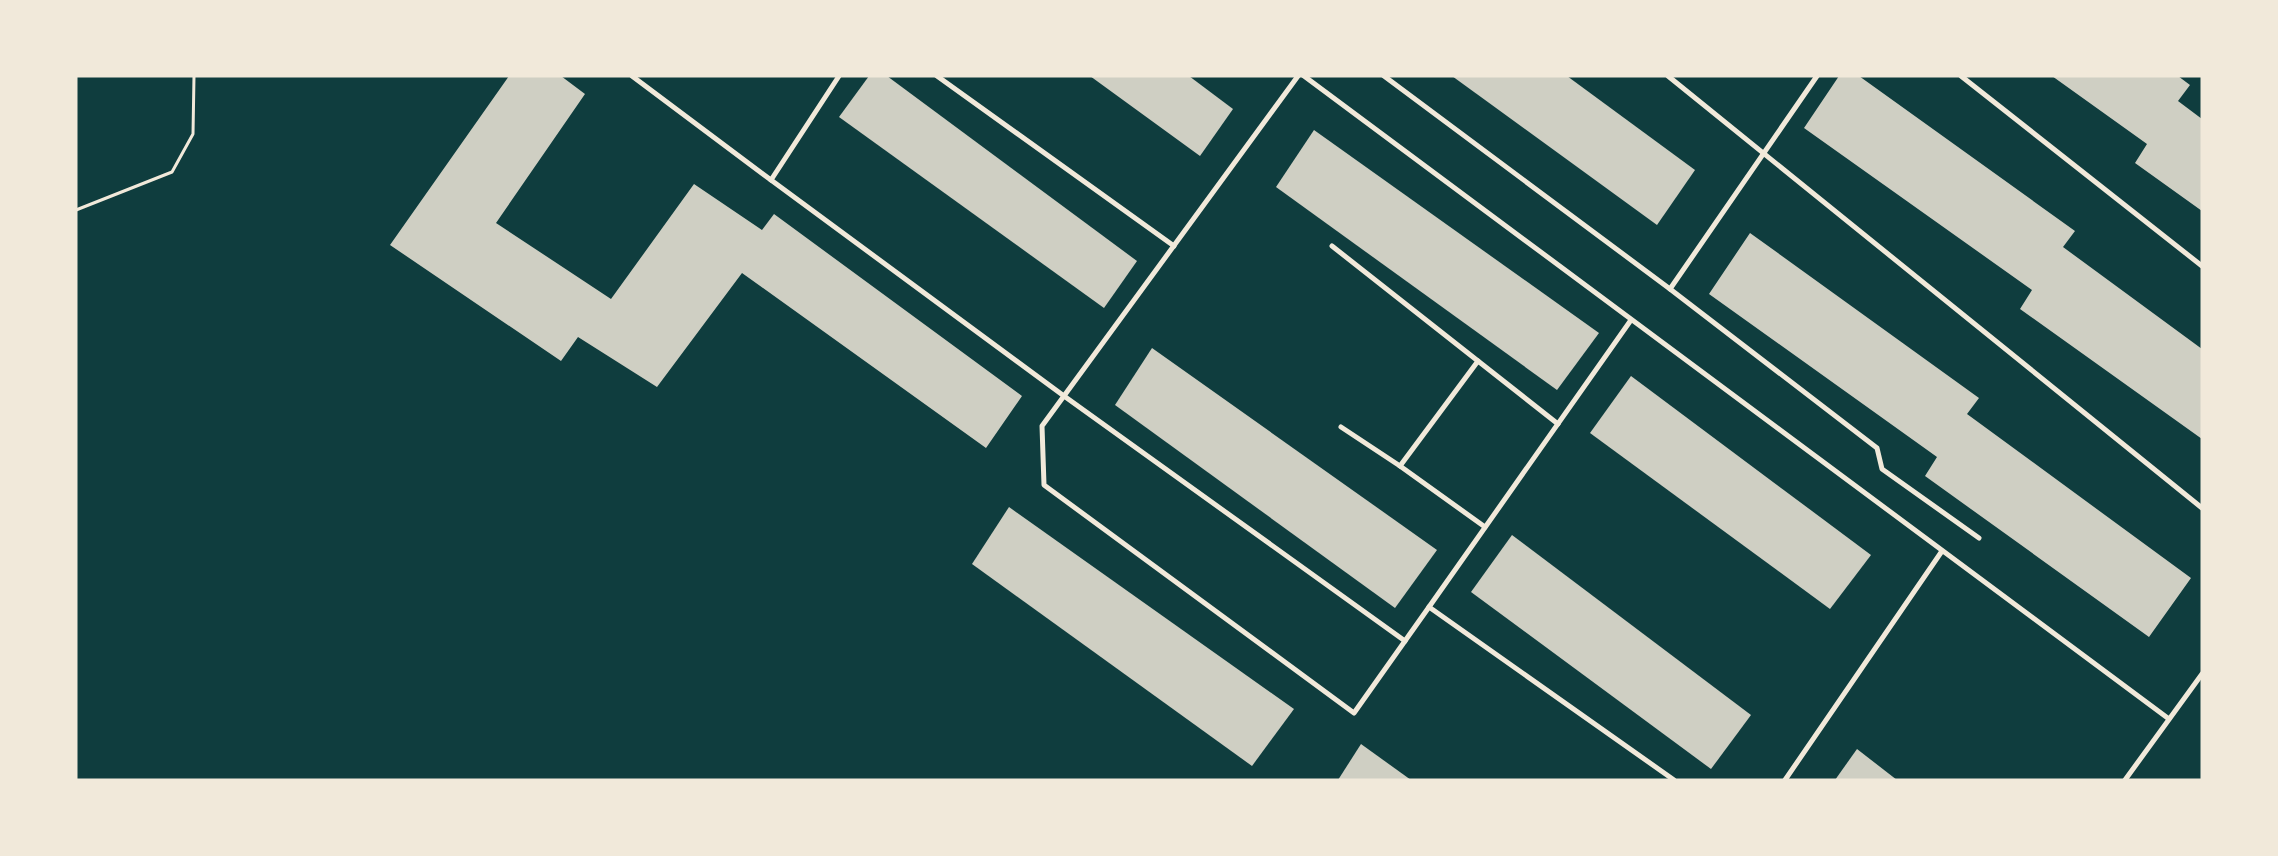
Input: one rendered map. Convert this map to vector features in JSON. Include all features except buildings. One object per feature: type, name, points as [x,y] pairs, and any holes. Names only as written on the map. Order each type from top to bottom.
[{"type":"street","points":[[632,76],[1064,396],[1404,641]]},
{"type":"street","points":[[770,180],[839,76]]},
{"type":"street","points":[[937,76],[1174,246]]},
{"type":"street","points":[[1298,76],[1042,426],[1044,485],[1354,713],[1632,320]]},
{"type":"street","points":[[1304,76],[2169,719]]},
{"type":"street","points":[[1384,76],[1670,289],[1877,448],[1882,469],[1979,538]]},
{"type":"street","points":[[1668,76],[2202,508]]},
{"type":"street","points":[[1670,289],[1817,76]]},
{"type":"street","points":[[1961,76],[2202,266]]},
{"type":"street","points":[[1332,246],[1558,424]]},
{"type":"street","points":[[1400,466],[1478,361]]},
{"type":"street","points":[[1341,427],[1400,466],[1485,527]]},
{"type":"street","points":[[1785,780],[1942,551]]},
{"type":"street","points":[[1429,606],[1674,780]]},
{"type":"street","points":[[2125,780],[2202,674]]},
{"type":"path","points":[[76,210],[172,172],[193,134],[194,76]]}]
